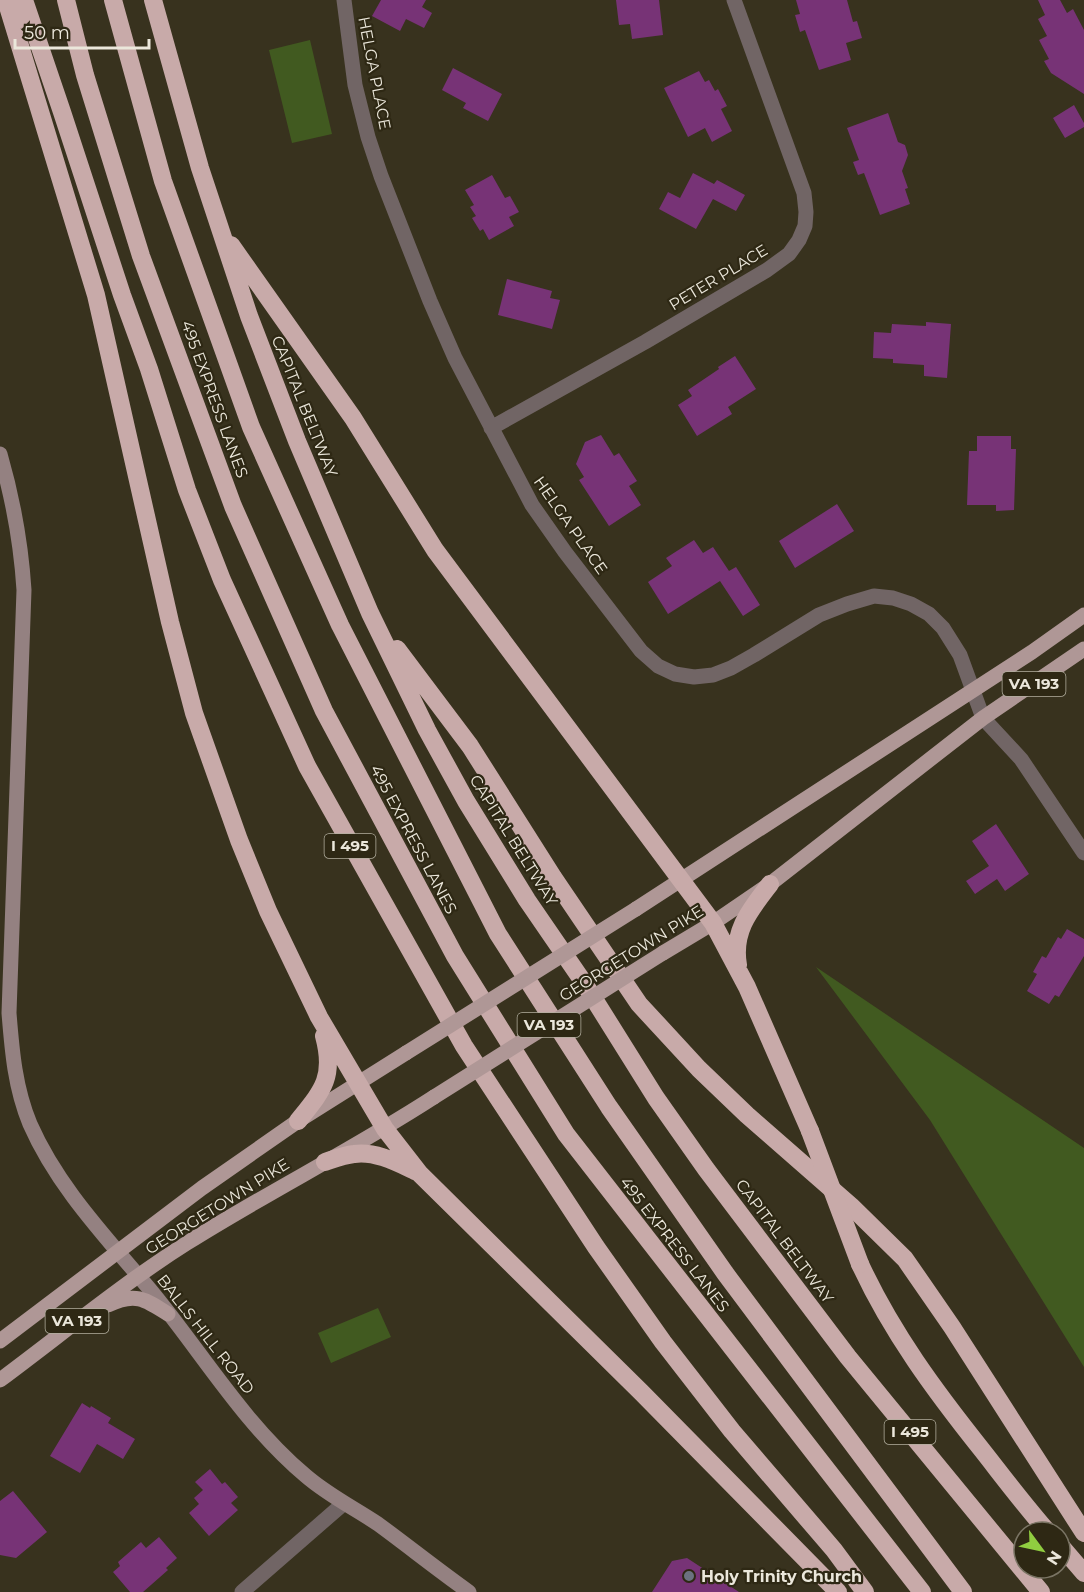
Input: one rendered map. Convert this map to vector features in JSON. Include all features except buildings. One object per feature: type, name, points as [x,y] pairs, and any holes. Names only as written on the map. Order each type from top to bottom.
[{"type":"highway","points":[[6,0],[96,295],[170,621],[194,713],[235,830],[268,912],[319,1017],[385,1129],[420,1174],[649,1401],[837,1592]]},
{"type":"highway","name":"I 495","points":[[24,0],[187,490],[222,580],[307,766],[464,1046],[596,1247],[663,1342],[732,1431],[834,1550],[865,1592]]},
{"type":"highway","name":"495 EXPRESS LANES","points":[[66,0],[85,75],[141,256],[233,506],[324,711],[454,956],[566,1134],[922,1592]]},
{"type":"highway","name":"495 EXPRESS LANES","points":[[113,0],[163,181],[251,427],[340,625],[498,934],[609,1107],[725,1274],[963,1592]]},
{"type":"highway","name":"CAPITAL BELTWAY","points":[[153,0],[200,168],[249,316],[297,441],[370,613],[427,730],[466,801],[527,900],[584,983],[656,1098],[706,1169],[848,1357],[1041,1592]]},
{"type":"highway","points":[[200,168],[231,246],[353,418],[435,550],[713,923],[739,970],[810,1131],[860,1264],[877,1300],[921,1371],[1037,1520]]},
{"type":"highway","points":[[370,613],[470,746],[553,877],[639,1004],[699,1069],[747,1115],[851,1206],[905,1259],[952,1327],[1084,1533]]},
{"type":"highway","points":[[739,970],[735,951],[739,932],[751,909],[770,884]]},
{"type":"highway","points":[[298,1121],[316,1099],[327,1078],[329,1056],[319,1017]]},
{"type":"highway","points":[[325,1162],[354,1154],[370,1154],[390,1159],[420,1174]]},
{"type":"highway","points":[[1072,1559],[1084,1573]]},
{"type":"main road","name":"GEORGETOWN PIKE","points":[[0,1341],[202,1188],[298,1121],[636,909],[1032,652],[1084,615]]},
{"type":"main road","name":"GEORGETOWN PIKE","points":[[0,1380],[138,1276],[244,1208],[385,1129],[713,923],[770,884],[983,718],[1084,649]]},
{"type":"main road","points":[[83,1316],[129,1297],[142,1299],[168,1314]]},
{"type":"street","name":"HELGA PLACE","points":[[344,0],[355,85],[368,137],[381,176],[450,348],[538,514],[641,651],[658,666],[675,674],[694,677],[713,675],[754,655],[819,615],[874,596],[893,598],[911,604],[943,628],[960,655],[983,718]]},
{"type":"street","name":"PETER PLACE","points":[[491,428],[645,342],[767,270],[789,254],[800,240],[805,226],[804,193],[734,0]]},
{"type":"street","name":"BALLS HILL ROAD","points":[[0,454],[19,535],[24,590],[9,1013],[12,1055],[18,1086],[29,1121],[45,1154],[75,1198],[242,1411],[274,1446],[307,1477],[344,1504],[376,1523],[469,1592]]},
{"type":"street","points":[[983,718],[1021,759],[1084,853]]},
{"type":"street","points":[[242,1592],[344,1504]]},
{"type":"green space","points":[[310,40],[332,134],[292,143],[269,50]]},
{"type":"green space","points":[[816,967],[1084,1148],[1084,1367],[930,1120]]},
{"type":"green space","points":[[378,1308],[391,1337],[331,1363],[318,1333]]},
{"type":"place","name":"Holy Trinity Church","points":[[689,1576]]}]
